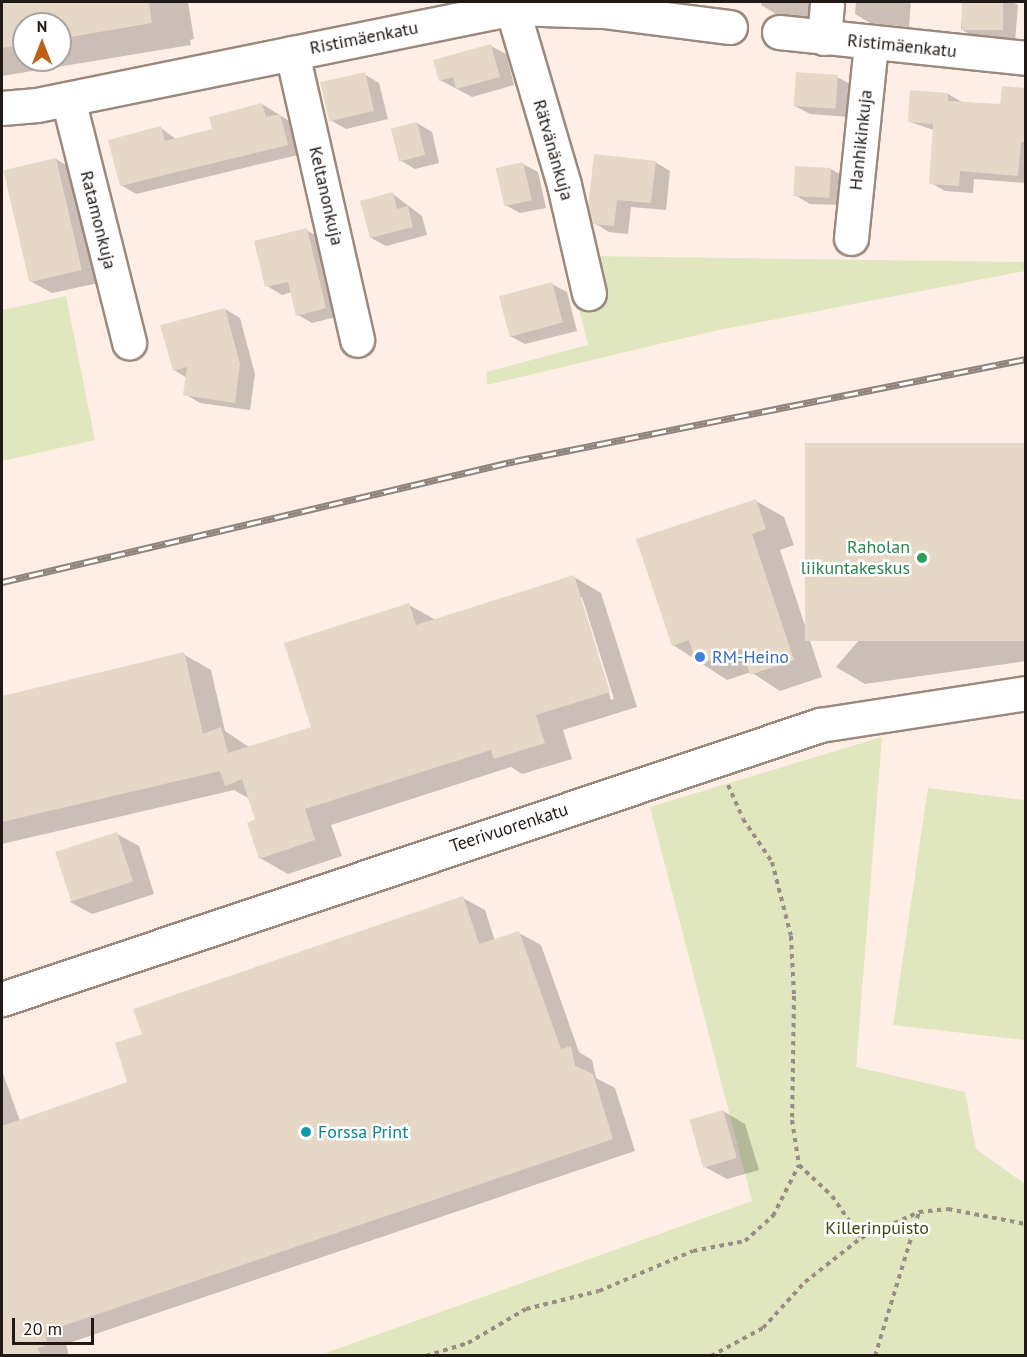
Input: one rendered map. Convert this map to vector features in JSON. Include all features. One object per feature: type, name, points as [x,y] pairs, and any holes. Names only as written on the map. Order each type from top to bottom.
[{"type":"street","points":[[824,38],[827,2]]},
{"type":"street","name":"Ristimäenkatu","points":[[2,108],[68,99],[512,8],[604,6],[730,27]]},
{"type":"street","name":"Rätvänänkuja","points":[[512,8],[564,185],[589,293]]},
{"type":"street","name":"Ristimäenkatu","points":[[779,32],[1026,58]]},
{"type":"street","name":"Hanhikinkuja","points":[[851,238],[871,43]]},
{"type":"street","name":"Keltanonkuja","points":[[292,53],[357,340]]},
{"type":"street","name":"Ratamonkuja","points":[[68,99],[129,342]]},
{"type":"street","name":"Teerivuorenkatu","points":[[2,999],[838,720],[1026,693]]},
{"type":"path","points":[[426,1356],[468,1343],[526,1309],[599,1291],[693,1251],[744,1240],[772,1216],[799,1165],[792,1120],[794,996],[790,936],[772,862],[743,819],[716,759]]},
{"type":"path","points":[[799,1165],[832,1196],[861,1238]]},
{"type":"path","points":[[711,1356],[763,1328],[805,1282],[861,1238],[919,1212],[948,1209],[1026,1224]]},
{"type":"path","points":[[875,1356],[919,1212]]},
{"type":"green space","points":[[589,256],[1025,262],[1025,271],[714,331],[487,385],[486,372],[588,345],[578,304]]},
{"type":"green space","points":[[66,296],[95,440],[2,461],[2,310]]},
{"type":"green space","name":"Killerinpuisto","points":[[882,737],[856,1067],[965,1092],[976,1149],[1025,1184],[1025,1355],[320,1355],[752,1201],[650,807]]},
{"type":"green space","points":[[928,788],[1025,800],[1024,1040],[893,1025]]},
{"type":"building","points":[[2,2],[149,2],[152,23],[72,37],[72,12],[12,12],[12,47],[2,48]]},
{"type":"building","points":[[962,2],[1003,2],[1003,30],[962,30]]},
{"type":"building","points":[[491,44],[500,77],[456,89],[453,77],[439,81],[433,60]]},
{"type":"building","points":[[365,72],[374,111],[329,121],[320,82]]},
{"type":"building","points":[[796,72],[838,75],[836,109],[794,106]]},
{"type":"building","points":[[1002,86],[1026,88],[1026,142],[1021,142],[1018,176],[960,171],[959,186],[929,184],[933,124],[908,122],[910,90],[948,93],[948,101],[1000,104]]},
{"type":"building","points":[[262,103],[266,117],[280,114],[288,145],[120,186],[108,140],[161,126],[165,141],[212,129],[209,117]]},
{"type":"building","points":[[417,122],[425,155],[399,162],[391,129]]},
{"type":"building","points":[[594,154],[656,161],[651,203],[617,200],[614,226],[592,224],[588,208]]},
{"type":"building","points":[[56,158],[82,270],[29,282],[3,170]]},
{"type":"building","points":[[523,162],[532,200],[504,206],[496,168]]},
{"type":"building","points":[[795,166],[831,168],[829,198],[793,196]]},
{"type":"building","points":[[393,192],[397,209],[408,206],[413,227],[370,238],[360,201]]},
{"type":"building","points":[[307,228],[326,308],[296,316],[288,282],[265,287],[254,241]]},
{"type":"building","points":[[552,282],[563,323],[510,337],[499,296]]},
{"type":"building","points":[[225,308],[240,364],[235,403],[183,395],[187,367],[173,371],[160,325]]},
{"type":"building","name":"Raholan liikuntakeskus","points":[[805,443],[1026,443],[1026,641],[805,641]]},
{"type":"building","points":[[756,499],[766,529],[752,534],[794,660],[750,675],[742,649],[697,665],[689,640],[672,646],[636,539]]},
{"type":"building","points":[[574,575],[610,692],[536,715],[545,743],[494,759],[491,750],[305,809],[315,840],[259,859],[247,823],[255,819],[242,779],[225,786],[220,771],[2,822],[2,696],[184,652],[203,734],[221,727],[228,753],[311,727],[284,643],[409,603],[416,625]]},
{"type":"building","points":[[117,832],[133,881],[71,902],[55,852]]},
{"type":"building","name":"Forssa Print","points":[[463,896],[479,944],[519,931],[561,1049],[571,1046],[575,1066],[593,1074],[613,1139],[45,1332],[47,1345],[38,1348],[41,1356],[2,1356],[2,1126],[127,1082],[115,1043],[142,1034],[133,1009]]},
{"type":"building","points":[[723,1110],[737,1158],[703,1168],[689,1120]]},
{"type":"railway","points":[[2,582],[515,461],[1026,359]]},
{"type":"place","name":"Raholan liikuntakeskus","points":[[922,558]]},
{"type":"place","name":"RM-Heino","points":[[700,657]]},
{"type":"place","name":"Forssa Print","points":[[306,1132]]}]
